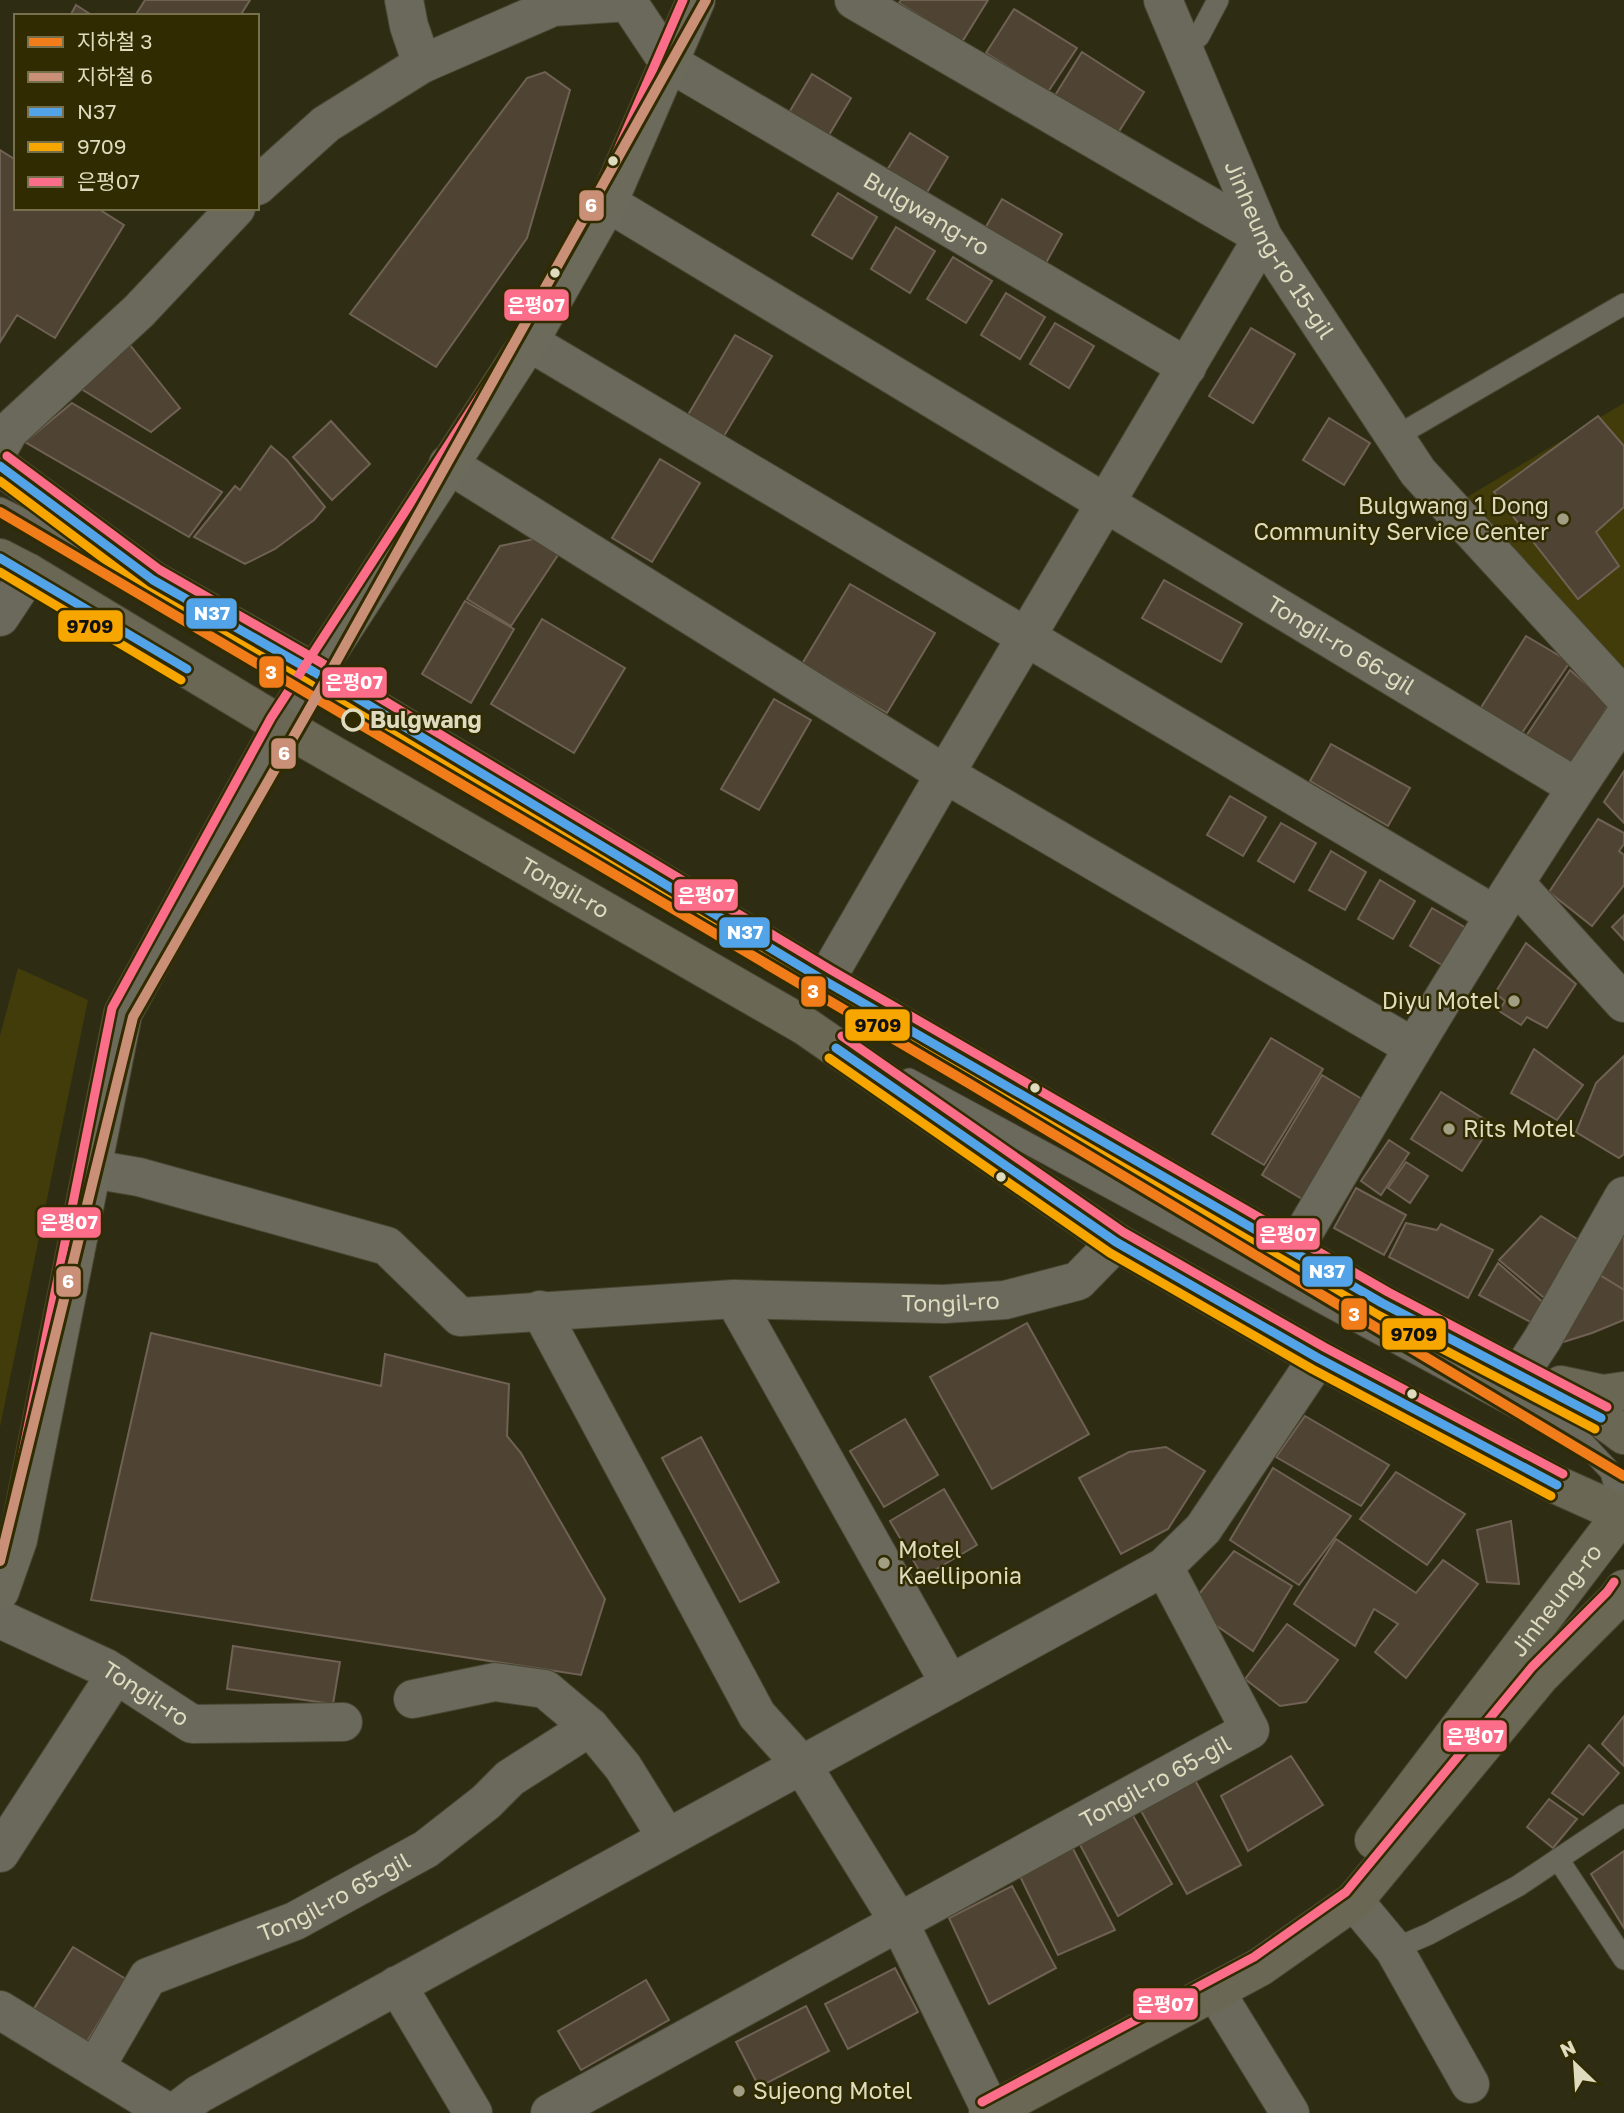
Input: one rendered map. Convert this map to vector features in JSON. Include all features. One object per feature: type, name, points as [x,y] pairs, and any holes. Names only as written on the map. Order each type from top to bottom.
[{"type":"main road","points":[[0,1591],[18,1540],[123,1013],[281,725],[529,342],[608,203],[696,0]]},
{"type":"main road","points":[[0,466],[153,580],[314,672],[825,981],[1382,1303],[1601,1418],[1624,1435]]},
{"type":"main road","name":"Tongil-ro","points":[[15,566],[281,725],[805,1026],[1116,1242],[1318,1358],[1557,1485],[1623,1513]]},
{"type":"main road","points":[[1519,1375],[1602,1394],[1624,1391]]},
{"type":"main road","name":"Jinheung-ro","points":[[1354,1901],[1369,1847],[1623,1513]]},
{"type":"main road","name":"Jinheung-ro","points":[[990,2112],[1260,1967],[1354,1901],[1541,1675],[1624,1589]]},
{"type":"main road","points":[[1541,1675],[1624,1622]]},
{"type":"street","points":[[404,0],[409,26],[422,64]]},
{"type":"street","points":[[825,981],[1263,237],[854,0]]},
{"type":"street","name":"Jinheung-ro 15-gil","points":[[1163,0],[1263,237],[1418,472],[1624,697]]},
{"type":"street","points":[[259,184],[326,124],[422,64],[553,7],[628,2],[668,62]]},
{"type":"street","name":"Bulgwang-ro","points":[[668,62],[1187,367]]},
{"type":"street","points":[[608,203],[1107,504]]},
{"type":"street","points":[[0,447],[9,432],[139,311],[234,210]]},
{"type":"street","points":[[529,342],[1495,915]]},
{"type":"street","points":[[448,464],[945,774],[1413,1047]]},
{"type":"street","name":"Tongil-ro 66-gil","points":[[1107,504],[1576,787]]},
{"type":"street","points":[[0,617],[15,566]]},
{"type":"street","points":[[1293,1251],[1413,1047],[1576,787],[1624,717]]},
{"type":"street","points":[[1516,884],[1624,1003]]},
{"type":"street","name":"Tongil-ro","points":[[92,1169],[139,1177],[387,1245],[460,1317],[734,1299],[944,1304],[1005,1300],[1078,1280],[1116,1242]]},
{"type":"street","points":[[1519,1375],[1542,1340],[1624,1196]]},
{"type":"street","points":[[734,1299],[950,1684]]},
{"type":"street","points":[[540,1311],[757,1715],[802,1765],[899,1922],[990,2112]]},
{"type":"street","points":[[174,2113],[199,2094],[1164,1567],[1203,1530],[1318,1358]]},
{"type":"street","name":"Tongil-ro 65-gil","points":[[550,2113],[1250,1730],[1164,1567]]},
{"type":"street","name":"Tongil-ro","points":[[0,1619],[116,1674],[192,1724],[342,1722]]},
{"type":"street","points":[[0,1853],[116,1674]]},
{"type":"street","points":[[413,1699],[495,1682],[545,1689],[590,1727],[623,1767],[667,1838]]},
{"type":"street","name":"Tongil-ro 65-gil","points":[[95,2068],[148,1978],[295,1921],[426,1849],[486,1802],[510,1778],[590,1727]]},
{"type":"street","points":[[1354,1901],[1394,1949],[1470,2084]]},
{"type":"street","points":[[397,1985],[473,2113]]},
{"type":"street","points":[[1215,1991],[1290,2113]]},
{"type":"street","points":[[0,2010],[169,2113]]},
{"type":"lane","points":[[1184,50],[1199,36],[1218,0]]},
{"type":"lane","points":[[1395,437],[1624,304]]},
{"type":"lane","points":[[0,508],[98,557],[153,580]]},
{"type":"lane","points":[[805,1026],[943,1097],[1583,1442],[1611,1472],[1623,1513]]},
{"type":"lane","points":[[1394,1949],[1429,1934],[1518,1886],[1624,1815]]},
{"type":"lane","points":[[1558,1859],[1624,1959]]},
{"type":"shaded area","points":[[1624,403],[1624,676],[1462,500]]},
{"type":"shaded area","points":[[18,968],[88,1000],[0,1427],[0,1036]]},
{"type":"building","points":[[145,0],[250,0],[241,14],[136,14]]},
{"type":"building","points":[[901,0],[988,0],[962,42],[899,3]]},
{"type":"building","points":[[76,5],[90,14],[71,14]]},
{"type":"building","points":[[1014,9],[1077,48],[1048,92],[986,53]]},
{"type":"building","points":[[1082,52],[1144,92],[1116,136],[1054,97]]},
{"type":"building","points":[[545,72],[570,90],[527,238],[436,367],[350,314],[527,78]]},
{"type":"building","points":[[812,74],[851,98],[826,140],[787,116]]},
{"type":"building","points":[[910,133],[948,157],[923,199],[884,175]]},
{"type":"building","points":[[0,150],[14,159],[14,210],[100,210],[124,225],[55,338],[17,315],[0,342]]},
{"type":"building","points":[[838,193],[877,217],[852,259],[812,235]]},
{"type":"building","points":[[1002,199],[1062,234],[1041,272],[980,237]]},
{"type":"building","points":[[896,227],[935,251],[910,293],[871,269]]},
{"type":"building","points":[[953,257],[992,281],[966,323],[927,299]]},
{"type":"building","points":[[1006,293],[1045,317],[1020,359],[981,335]]},
{"type":"building","points":[[1055,323],[1094,346],[1069,388],[1030,364]]},
{"type":"building","points":[[1251,328],[1295,354],[1253,423],[1209,396]]},
{"type":"building","points":[[735,335],[772,356],[721,441],[685,420]]},
{"type":"building","points":[[130,345],[180,408],[151,432],[78,387]]},
{"type":"building","points":[[72,403],[222,492],[189,537],[25,442]]},
{"type":"building","name":"Bulgwang 1 Dong Community Service Center","points":[[1598,416],[1624,446],[1624,507],[1596,532],[1619,566],[1578,599],[1494,492]]},
{"type":"building","points":[[1329,418],[1370,443],[1344,485],[1303,460]]},
{"type":"building","points":[[331,421],[370,464],[332,500],[293,457]]},
{"type":"building","points":[[271,446],[287,460],[325,507],[314,520],[275,549],[245,564],[194,537],[235,486],[240,490]]},
{"type":"building","points":[[660,459],[700,483],[652,562],[612,538]]},
{"type":"building","points":[[534,539],[558,555],[511,626],[467,599],[500,546]]},
{"type":"building","points":[[1164,580],[1242,624],[1221,662],[1142,618]]},
{"type":"building","points":[[850,584],[935,633],[887,713],[802,664]]},
{"type":"building","points":[[465,601],[514,629],[471,703],[422,674]]},
{"type":"building","points":[[542,619],[625,668],[574,753],[491,704]]},
{"type":"building","points":[[1526,636],[1570,662],[1522,733],[1480,716],[1482,706]]},
{"type":"building","points":[[1570,670],[1609,704],[1578,759],[1567,768],[1526,736]]},
{"type":"building","points":[[774,699],[811,720],[759,810],[721,789]]},
{"type":"building","points":[[1331,744],[1410,788],[1388,826],[1310,781]]},
{"type":"building","points":[[1624,771],[1624,823],[1604,802]]},
{"type":"building","points":[[1230,796],[1266,817],[1243,856],[1207,835]]},
{"type":"building","points":[[1598,819],[1624,833],[1624,844],[1619,851],[1624,855],[1624,885],[1592,926],[1549,892]]},
{"type":"building","points":[[1281,823],[1316,843],[1294,882],[1258,861]]},
{"type":"building","points":[[1331,851],[1366,872],[1345,910],[1309,890]]},
{"type":"building","points":[[1380,880],[1415,901],[1393,939],[1358,919]]},
{"type":"building","points":[[1432,908],[1468,929],[1445,967],[1410,946]]},
{"type":"building","points":[[1624,915],[1624,940],[1612,927]]},
{"type":"building","points":[[1526,943],[1576,984],[1547,1028],[1527,1017],[1521,1025],[1499,1011],[1505,1001],[1495,993]]},
{"type":"building","points":[[1271,1038],[1323,1069],[1264,1165],[1212,1134]]},
{"type":"building","points":[[1534,1049],[1583,1085],[1557,1120],[1511,1093]]},
{"type":"building","points":[[1624,1056],[1624,1154],[1619,1158],[1576,1132],[1596,1083]]},
{"type":"building","points":[[1322,1075],[1372,1105],[1312,1205],[1262,1175]]},
{"type":"building","points":[[1441,1092],[1492,1124],[1462,1171],[1411,1139]]},
{"type":"building","points":[[1389,1140],[1409,1153],[1381,1195],[1361,1181]]},
{"type":"building","points":[[1406,1162],[1428,1176],[1410,1203],[1388,1188]]},
{"type":"building","points":[[1356,1188],[1406,1215],[1384,1255],[1334,1228]]},
{"type":"building","points":[[1541,1216],[1585,1244],[1549,1302],[1499,1260]]},
{"type":"building","points":[[1406,1223],[1437,1230],[1441,1224],[1493,1250],[1468,1298],[1389,1257]]},
{"type":"building","points":[[1624,1235],[1624,1290],[1598,1274]]},
{"type":"building","points":[[1498,1263],[1553,1311],[1542,1328],[1479,1295]]},
{"type":"building","points":[[1598,1274],[1624,1290],[1624,1320],[1557,1344]]},
{"type":"building","points":[[1027,1323],[1089,1434],[992,1489],[930,1377]]},
{"type":"building","points":[[151,1333],[381,1386],[385,1354],[509,1384],[507,1436],[521,1453],[605,1599],[581,1675],[91,1600]]},
{"type":"building","points":[[1305,1416],[1389,1465],[1361,1506],[1276,1457]]},
{"type":"building","points":[[905,1419],[938,1475],[884,1507],[850,1451]]},
{"type":"building","points":[[701,1437],[779,1582],[740,1602],[662,1458]]},
{"type":"building","points":[[1166,1447],[1205,1471],[1168,1529],[1121,1554],[1079,1478],[1129,1452]]},
{"type":"building","points":[[1273,1468],[1351,1516],[1299,1585],[1230,1540]]},
{"type":"building","points":[[1396,1472],[1465,1514],[1427,1565],[1360,1519]]},
{"type":"building","points":[[944,1489],[977,1545],[923,1577],[890,1521]]},
{"type":"building","points":[[1511,1521],[1519,1584],[1487,1582],[1477,1530]]},
{"type":"building","points":[[1336,1539],[1416,1593],[1443,1560],[1478,1584],[1406,1678],[1375,1652],[1398,1624],[1374,1609],[1355,1646],[1294,1604]]},
{"type":"building","points":[[1234,1551],[1292,1586],[1253,1651],[1204,1617],[1195,1599]]},
{"type":"building","points":[[1287,1624],[1338,1660],[1306,1702],[1280,1706],[1245,1679]]},
{"type":"building","points":[[233,1646],[340,1662],[333,1704],[227,1689]]},
{"type":"building","points":[[1624,1716],[1624,1766],[1602,1744]]},
{"type":"building","points":[[1589,1745],[1619,1773],[1583,1815],[1552,1793]]},
{"type":"building","points":[[1291,1756],[1323,1805],[1248,1851],[1221,1796]]},
{"type":"building","points":[[1195,1780],[1241,1865],[1187,1894],[1140,1809]]},
{"type":"building","points":[[1549,1799],[1577,1819],[1553,1848],[1527,1827]]},
{"type":"building","points":[[1132,1814],[1172,1884],[1118,1916],[1078,1841]]},
{"type":"building","points":[[1070,1843],[1115,1930],[1058,1955],[1017,1870]]},
{"type":"building","points":[[1624,1851],[1624,1928],[1591,1874]]},
{"type":"building","points":[[1012,1886],[1056,1968],[989,2004],[949,1918]]},
{"type":"building","points":[[73,1947],[126,1979],[86,2043],[33,2010]]},
{"type":"building","points":[[895,1968],[918,2012],[848,2049],[825,2004]]},
{"type":"building","points":[[646,1980],[669,2020],[581,2070],[558,2031]]},
{"type":"building","points":[[806,2006],[829,2051],[759,2087],[736,2042]]},
{"type":"metro line","name":"6","points":[[0,1561],[133,1017],[318,694],[706,0]]},
{"type":"metro line","name":"3","points":[[0,512],[970,1084],[1624,1476]]},
{"type":"transit line","name":"은평07","points":[[0,1554],[6,1537],[112,1008],[271,718],[519,336],[597,198],[683,0]]},
{"type":"transit line","name":"은평07","points":[[7,456],[160,570],[320,662],[831,970],[1388,1292],[1607,1407]]},
{"type":"transit line","name":"N37","points":[[0,466],[153,580],[314,672],[825,981],[1382,1303],[1601,1418]]},
{"type":"transit line","name":"9709","points":[[0,481],[147,591],[308,683],[819,991],[1376,1314],[1595,1429]]},
{"type":"transit line","name":"N37","points":[[0,558],[187,669]]},
{"type":"transit line","name":"9709","points":[[0,572],[181,680]]},
{"type":"transit line","name":"은평07","points":[[842,1036],[1123,1232],[1324,1347],[1563,1474]]},
{"type":"transit line","name":"N37","points":[[836,1048],[1116,1242],[1318,1358],[1557,1485]]},
{"type":"transit line","name":"9709","points":[[829,1058],[1110,1253],[1312,1369],[1551,1496]]},
{"type":"transit line","name":"은평07","points":[[982,2102],[1254,1957],[1346,1892],[1532,1667],[1614,1582]]},
{"type":"place","name":"Bulgwang 1 Dong Community Service Center","points":[[1563,519]]},
{"type":"place","name":"Bulgwang","points":[[353,720]]},
{"type":"place","name":"Diyu Motel","points":[[1514,1001]]},
{"type":"place","name":"Rits Motel","points":[[1449,1129]]},
{"type":"place","name":"Motel Kaelliponia","points":[[884,1563]]},
{"type":"place","name":"Sujeong Motel","points":[[739,2091]]}]
